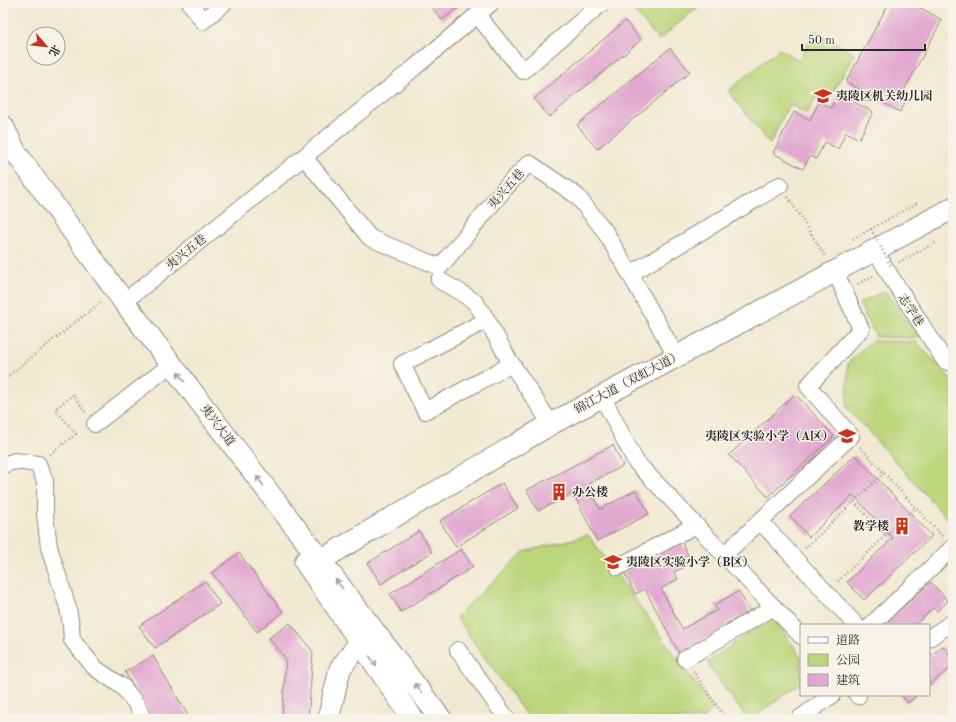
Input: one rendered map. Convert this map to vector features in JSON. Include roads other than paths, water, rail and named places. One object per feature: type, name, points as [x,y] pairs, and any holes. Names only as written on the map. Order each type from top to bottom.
[{"type":"main road","name":"夷兴大道","points":[[3,126],[16,153],[115,300],[160,373],[441,719]]},
{"type":"main road","name":"夷兴大道","points":[[3,155],[5,160],[115,300],[315,564],[360,642],[413,719]]},
{"type":"main road","name":"锦江大道（双虹大道）","points":[[315,564],[551,424],[953,208]]},
{"type":"main road","points":[[329,719],[340,669],[360,642]]},
{"type":"street","points":[[190,3],[203,21],[224,3]]},
{"type":"street","name":"夷兴五巷","points":[[115,300],[304,157],[414,68],[491,3]]},
{"type":"street","points":[[477,15],[523,71],[602,3]]},
{"type":"street","name":"夷兴五巷","points":[[304,157],[370,238],[440,268],[507,186],[529,163],[577,196],[604,230],[676,356]]},
{"type":"street","points":[[630,274],[780,185]]},
{"type":"street","name":"志学巷","points":[[875,250],[945,361],[953,363]]},
{"type":"street","points":[[724,555],[851,436],[808,386],[861,329],[835,271]]},
{"type":"street","points":[[439,280],[475,302],[512,364],[551,424]]},
{"type":"street","points":[[487,320],[402,364],[425,412],[512,364]]},
{"type":"street","points":[[95,424],[160,373]]},
{"type":"street","points":[[602,396],[636,462],[800,635]]},
{"type":"street","points":[[3,465],[15,461],[38,464],[45,481],[45,515],[49,547],[68,608],[72,626],[72,640],[95,668],[123,686],[137,705],[143,719]]},
{"type":"street","points":[[760,521],[855,624]]},
{"type":"street","points":[[618,567],[696,525]]},
{"type":"street","points":[[872,624],[952,548]]},
{"type":"street","points":[[685,659],[774,607]]},
{"type":"street","points":[[930,637],[953,623]]},
{"type":"street","points":[[458,650],[507,719]]},
{"type":"street","points":[[799,719],[831,696]]},
{"type":"place","name":"夷陵区机关幼儿园","points":[[823,96]]},
{"type":"place","name":"夷陵区实验小学（A区）","points":[[847,436]]},
{"type":"place","name":"办公楼","points":[[559,492]]},
{"type":"place","name":"教学楼","points":[[902,526]]},
{"type":"place","name":"夷陵区实验小学（B区）","points":[[613,562]]}]
